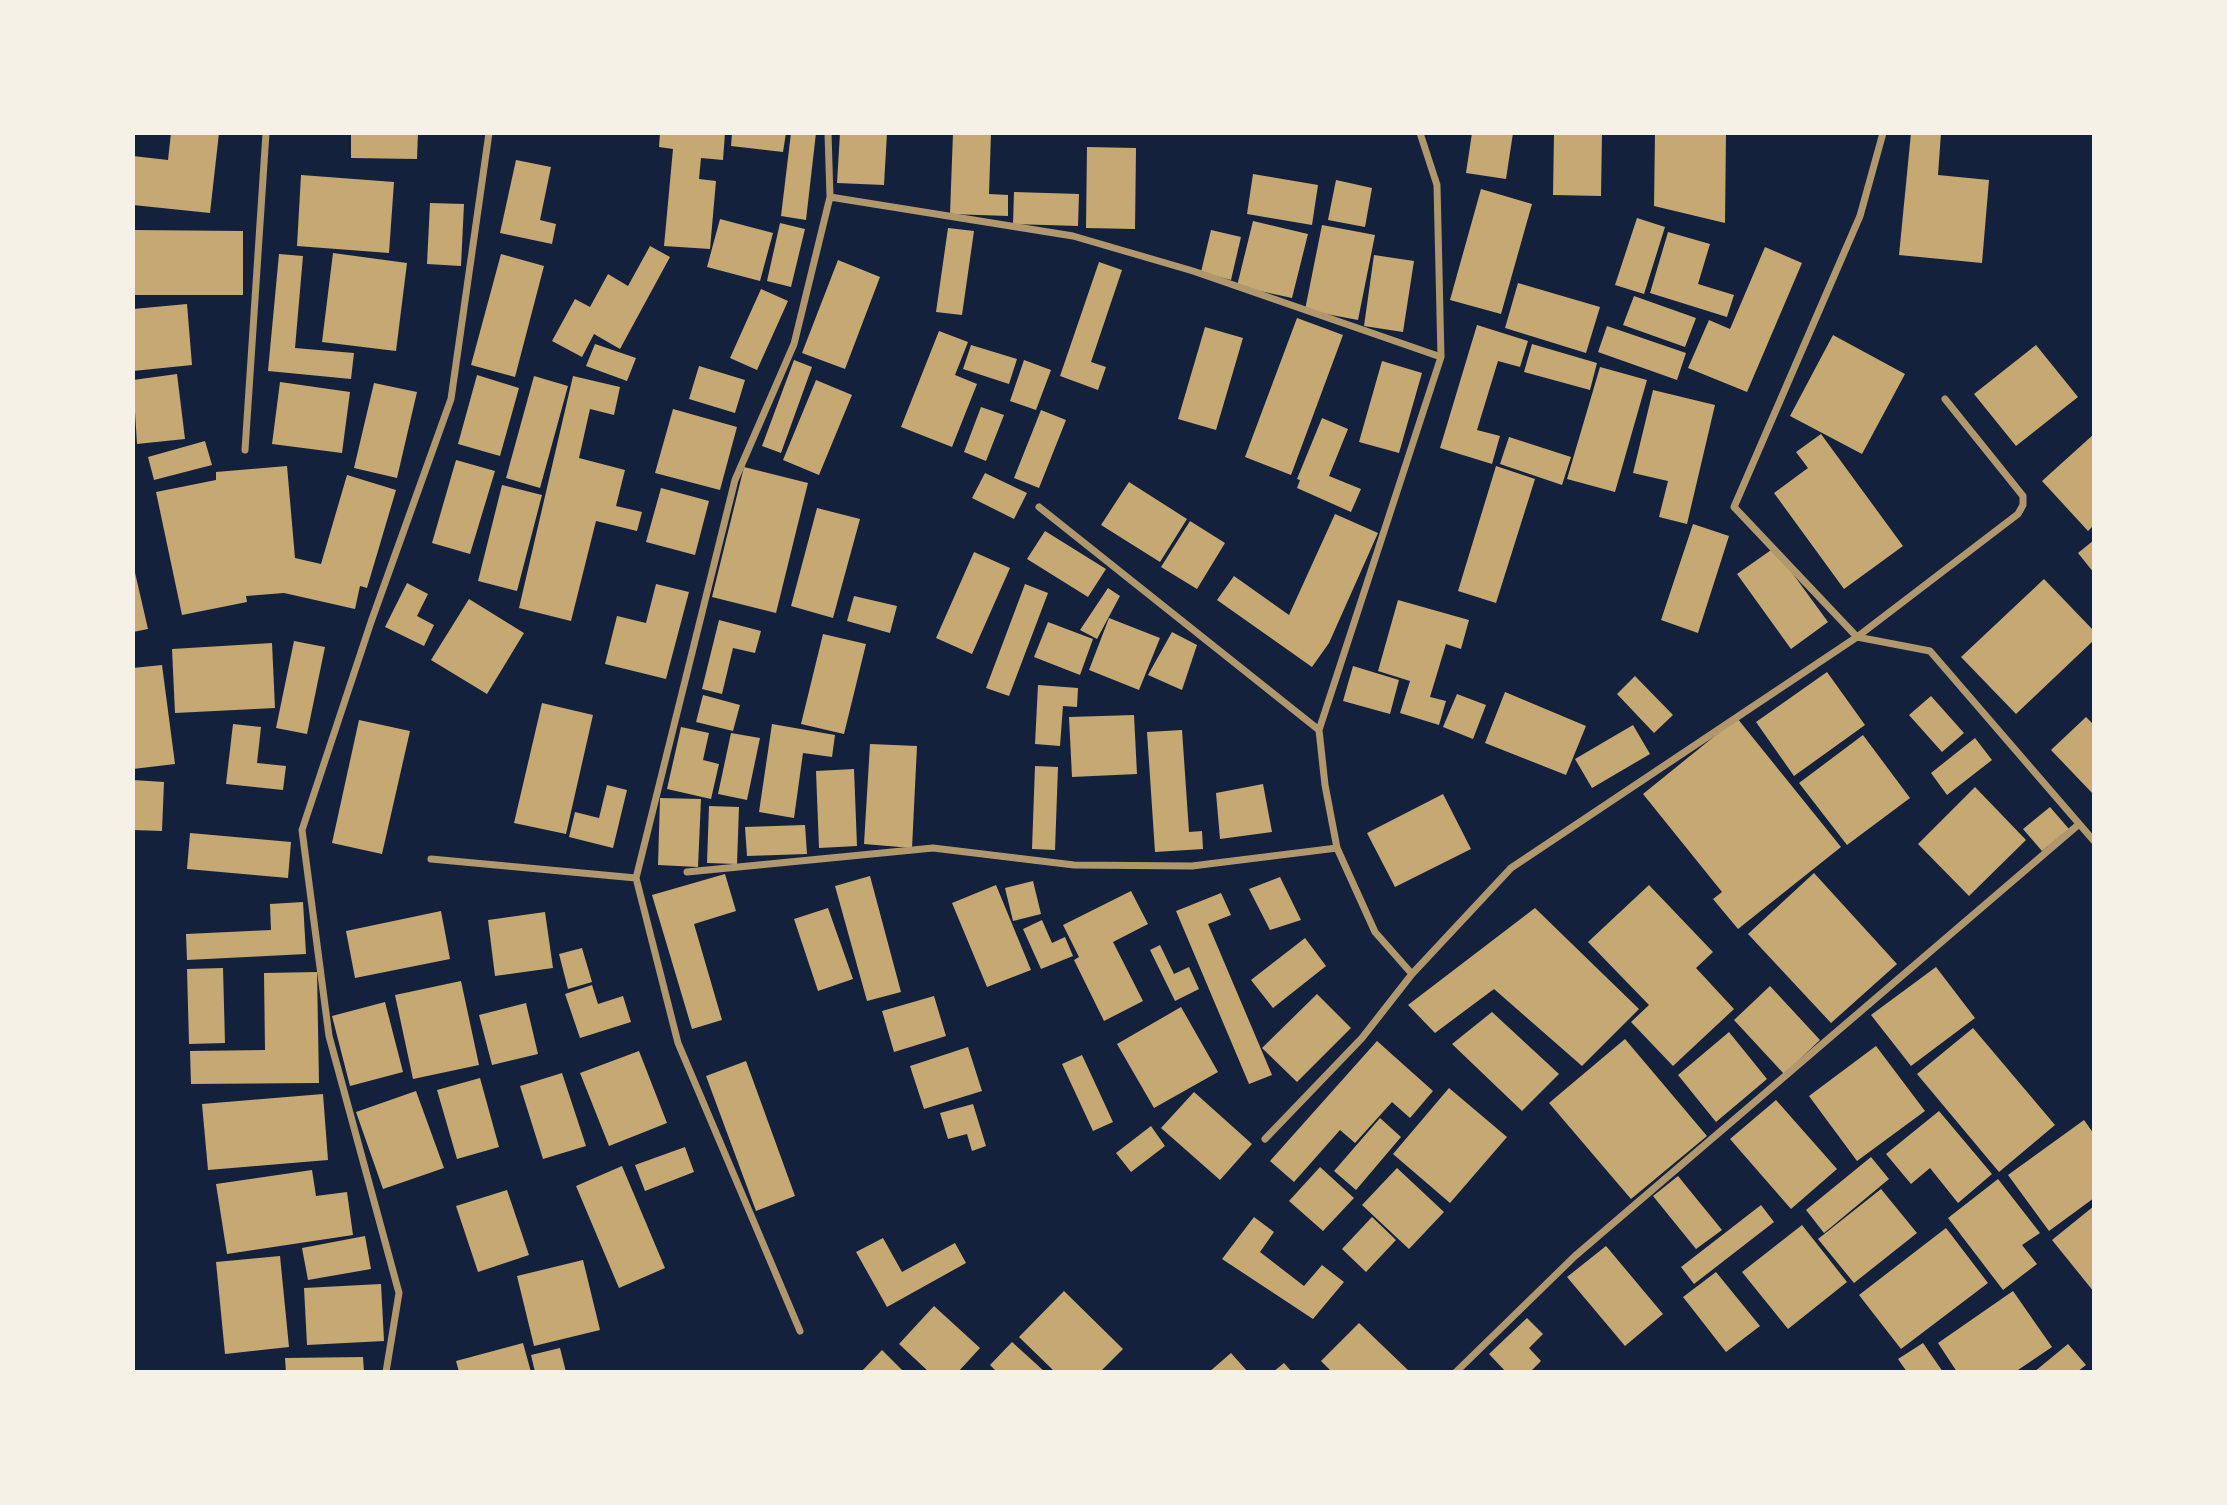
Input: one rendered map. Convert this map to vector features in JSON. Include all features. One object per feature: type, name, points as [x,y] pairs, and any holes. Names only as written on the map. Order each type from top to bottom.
[{"type":"street","points":[[244,450],[266,133]]},
{"type":"street","points":[[386,1372],[399,1293],[329,1036],[302,830],[371,622],[451,399],[489,133]]},
{"type":"street","points":[[800,1331],[678,1043],[636,878],[735,480],[794,344],[830,197],[828,133]]},
{"type":"street","points":[[1412,974],[1374,932],[1337,848],[1325,785],[1319,730],[1441,357],[1437,185],[1420,133]]},
{"type":"street","points":[[1884,133],[1860,216],[1734,507],[1857,637],[1930,651],[2094,841]]},
{"type":"street","points":[[830,197],[1073,236],[1193,271],[1441,357]]},
{"type":"street","points":[[1265,1139],[1362,1038],[1412,974],[1511,868],[1857,637],[2018,514],[2023,505],[2023,496],[1945,399]]},
{"type":"street","points":[[1039,507],[1319,730]]},
{"type":"street","points":[[1456,1372],[1575,1256],[2078,825]]},
{"type":"street","points":[[687,872],[933,848],[1074,865],[1192,866],[1337,848]]},
{"type":"street","points":[[430,859],[636,878]]},
{"type":"building","points":[[171,133],[219,133],[210,213],[133,205],[133,156],[168,160]]},
{"type":"building","points":[[351,133],[418,133],[417,159],[351,158]]},
{"type":"building","points":[[660,133],[725,133],[723,160],[701,158],[699,179],[716,181],[710,249],[664,246],[673,149],[659,147]]},
{"type":"building","points":[[732,133],[786,133],[783,152],[731,146]]},
{"type":"building","points":[[791,133],[816,133],[806,220],[781,216]]},
{"type":"building","points":[[840,133],[887,133],[884,185],[837,183]]},
{"type":"building","points":[[953,133],[991,133],[989,194],[1008,195],[1008,216],[950,214]]},
{"type":"building","points":[[1472,133],[1513,133],[1506,179],[1466,173]]},
{"type":"building","points":[[1554,133],[1602,133],[1601,196],[1553,195]]},
{"type":"building","points":[[1655,133],[1726,133],[1725,223],[1654,206]]},
{"type":"building","points":[[1911,133],[1941,133],[1938,175],[1989,180],[1982,263],[1899,255]]},
{"type":"building","points":[[1087,147],[1136,148],[1135,229],[1086,228]]},
{"type":"building","points":[[516,160],[551,167],[540,220],[556,224],[552,244],[500,233]]},
{"type":"building","points":[[1253,174],[1318,185],[1312,225],[1247,214]]},
{"type":"building","points":[[301,175],[394,182],[389,253],[297,246]]},
{"type":"building","points":[[1336,180],[1372,188],[1365,227],[1328,220]]},
{"type":"building","points":[[1481,189],[1532,204],[1501,314],[1450,300]]},
{"type":"building","points":[[1014,192],[1079,194],[1078,226],[1013,224]]},
{"type":"building","points":[[430,203],[464,204],[461,266],[427,264]]},
{"type":"building","points":[[1637,218],[1665,227],[1644,294],[1615,285]]},
{"type":"building","points":[[720,219],[773,233],[760,281],[707,267]]},
{"type":"building","points":[[1253,221],[1308,234],[1292,298],[1237,286]]},
{"type":"building","points":[[780,223],[805,229],[791,287],[767,281]]},
{"type":"building","points":[[1322,225],[1375,235],[1358,320],[1305,310]]},
{"type":"building","points":[[948,228],[974,231],[962,315],[936,312]]},
{"type":"building","points":[[133,230],[243,231],[243,295],[133,295]]},
{"type":"building","points":[[1211,230],[1241,237],[1231,280],[1201,272]]},
{"type":"building","points":[[1668,232],[1710,244],[1698,284],[1734,295],[1727,317],[1650,293]]},
{"type":"building","points":[[650,246],[670,257],[620,349],[594,334],[582,357],[552,341],[575,299],[590,307],[608,274],[628,286]]},
{"type":"building","points":[[1765,247],[1802,263],[1747,392],[1688,368],[1709,320],[1730,329]]},
{"type":"building","points":[[333,253],[407,263],[396,351],[322,342]]},
{"type":"building","points":[[279,254],[303,256],[295,348],[354,353],[351,379],[268,371]]},
{"type":"building","points":[[501,254],[544,266],[515,377],[471,365]]},
{"type":"building","points":[[1374,255],[1414,261],[1403,332],[1364,326]]},
{"type":"building","points":[[838,260],[880,277],[845,369],[802,353]]},
{"type":"building","points":[[1099,262],[1122,270],[1091,362],[1106,367],[1098,390],[1060,376]]},
{"type":"building","points":[[1518,283],[1600,307],[1586,353],[1505,328]]},
{"type":"building","points":[[761,289],[788,301],[757,370],[730,358]]},
{"type":"building","points":[[1634,296],[1696,318],[1685,347],[1623,325]]},
{"type":"building","points":[[187,304],[192,365],[133,371],[133,309]]},
{"type":"building","points":[[1297,318],[1343,335],[1291,475],[1245,457]]},
{"type":"building","points":[[1477,325],[1528,341],[1520,367],[1498,361],[1477,430],[1500,436],[1492,464],[1440,448]]},
{"type":"building","points":[[1607,326],[1686,353],[1677,380],[1598,352]]},
{"type":"building","points":[[1205,327],[1243,338],[1216,430],[1178,419]]},
{"type":"building","points":[[939,331],[968,342],[955,375],[977,384],[952,447],[901,427]]},
{"type":"building","points":[[1833,335],[1905,374],[1862,454],[1790,416]]},
{"type":"building","points":[[595,344],[636,358],[627,381],[586,366]]},
{"type":"building","points":[[1532,344],[1597,363],[1590,390],[1524,372]]},
{"type":"building","points":[[971,345],[1017,359],[1009,384],[963,369]]},
{"type":"building","points":[[2036,345],[2078,397],[2016,446],[1974,394]]},
{"type":"building","points":[[794,360],[812,367],[781,453],[762,446]]},
{"type":"building","points":[[1024,360],[1051,370],[1036,410],[1010,401]]},
{"type":"building","points":[[1382,361],[1422,373],[1399,453],[1359,442]]},
{"type":"building","points":[[699,366],[745,380],[735,413],[689,399]]},
{"type":"building","points":[[1600,367],[1647,380],[1615,492],[1567,479]]},
{"type":"building","points":[[177,374],[185,439],[137,444],[133,380]]},
{"type":"building","points":[[477,375],[519,388],[500,456],[458,444]]},
{"type":"building","points":[[534,376],[568,386],[540,488],[506,478]]},
{"type":"building","points":[[573,376],[620,387],[614,415],[590,409],[579,458],[625,470],[616,506],[642,512],[637,531],[596,521],[571,621],[519,608]]},
{"type":"building","points":[[816,380],[852,395],[819,475],[783,460]]},
{"type":"building","points":[[280,382],[350,392],[342,453],[272,444]]},
{"type":"building","points":[[374,383],[417,392],[397,478],[354,468]]},
{"type":"building","points":[[1653,390],[1715,405],[1687,524],[1659,517],[1668,481],[1633,473]]},
{"type":"building","points":[[981,407],[1004,415],[986,461],[964,452]]},
{"type":"building","points":[[673,409],[737,427],[720,490],[655,473]]},
{"type":"building","points":[[1041,410],[1066,420],[1039,488],[1014,478]]},
{"type":"building","points":[[1322,418],[1348,429],[1329,476],[1361,489],[1351,512],[1297,488],[1300,480],[1297,479]]},
{"type":"building","points":[[1821,434],[1903,546],[1844,589],[1774,493],[1808,468],[1796,452]]},
{"type":"building","points":[[2094,434],[2094,525],[2088,531],[2042,481]]},
{"type":"building","points":[[1509,437],[1571,457],[1562,485],[1500,464]]},
{"type":"building","points":[[205,441],[212,465],[154,480],[148,457]]},
{"type":"building","points":[[456,460],[495,471],[470,554],[432,543]]},
{"type":"building","points":[[287,466],[295,558],[321,564],[347,475],[396,490],[367,588],[360,586],[355,609],[284,593],[246,596],[247,602],[182,615],[156,492],[216,480],[216,472]]},
{"type":"building","points":[[1496,466],[1535,479],[1496,603],[1458,591]]},
{"type":"building","points":[[744,467],[808,483],[776,613],[712,597]]},
{"type":"building","points":[[985,473],[1027,493],[1014,519],[972,498]]},
{"type":"building","points":[[1129,482],[1187,519],[1160,562],[1101,525]]},
{"type":"building","points":[[502,485],[542,495],[517,591],[478,581]]},
{"type":"building","points":[[661,488],[709,501],[695,555],[646,542]]},
{"type":"building","points":[[817,508],[860,519],[833,618],[791,606]]},
{"type":"building","points":[[1335,514],[1378,533],[1329,643],[1312,667],[1217,600],[1234,576],[1289,615]]},
{"type":"building","points":[[1190,521],[1225,543],[1197,589],[1161,567]]},
{"type":"building","points":[[1693,524],[1729,536],[1698,633],[1661,620]]},
{"type":"building","points":[[1045,531],[1106,569],[1088,597],[1027,559]]},
{"type":"building","points":[[2094,540],[2094,573],[2078,553]]},
{"type":"building","points":[[1774,548],[1828,622],[1791,649],[1737,574]]},
{"type":"building","points":[[974,552],[1010,568],[972,654],[936,638]]},
{"type":"building","points":[[133,564],[148,629],[133,632]]},
{"type":"building","points":[[2044,579],[2094,631],[2094,640],[2016,714],[1961,657]]},
{"type":"building","points":[[407,583],[428,594],[417,616],[434,625],[424,646],[385,627]]},
{"type":"building","points":[[656,584],[689,592],[666,679],[605,664],[617,616],[646,623]]},
{"type":"building","points":[[1025,584],[1048,593],[1009,696],[986,688]]},
{"type":"building","points":[[1108,588],[1120,596],[1097,639],[1080,630]]},
{"type":"building","points":[[854,596],[897,606],[890,633],[847,621]]},
{"type":"building","points":[[469,599],[524,633],[487,694],[431,660]]},
{"type":"building","points":[[1398,600],[1469,620],[1461,649],[1446,644],[1430,697],[1446,701],[1439,725],[1400,713],[1410,681],[1378,671]]},
{"type":"building","points":[[1109,618],[1160,638],[1139,690],[1089,670]]},
{"type":"building","points":[[719,620],[761,631],[755,653],[733,648],[722,694],[702,689]]},
{"type":"building","points":[[1048,622],[1093,639],[1080,675],[1034,657]]},
{"type":"building","points":[[1172,632],[1197,645],[1182,690],[1148,675]]},
{"type":"building","points":[[823,634],[866,644],[844,734],[801,724]]},
{"type":"building","points":[[294,641],[325,647],[307,734],[276,728]]},
{"type":"building","points":[[272,643],[275,708],[175,713],[172,649]]},
{"type":"building","points":[[162,665],[175,764],[133,769],[133,668]]},
{"type":"building","points":[[1353,666],[1399,680],[1390,714],[1343,701]]},
{"type":"building","points":[[1827,672],[1865,725],[1794,776],[1756,722]]},
{"type":"building","points":[[1635,676],[1673,715],[1654,733],[1617,694]]},
{"type":"building","points":[[1038,685],[1078,688],[1077,707],[1063,706],[1060,746],[1035,744]]},
{"type":"building","points":[[1505,692],[1586,726],[1566,775],[1485,743]]},
{"type":"building","points":[[1457,694],[1486,705],[1473,739],[1443,727]]},
{"type":"building","points":[[703,695],[740,705],[733,731],[696,722]]},
{"type":"building","points":[[1931,696],[1964,733],[1942,752],[1909,715]]},
{"type":"building","points":[[542,703],[593,715],[566,834],[514,823]]},
{"type":"building","points":[[1134,715],[1137,774],[1072,777],[1069,717]]},
{"type":"building","points":[[2086,717],[2094,725],[2094,795],[2051,750]]},
{"type":"building","points":[[1737,718],[1841,847],[1738,929],[1713,899],[1722,892],[1643,794]]},
{"type":"building","points":[[359,720],[410,731],[382,854],[332,843]]},
{"type":"building","points":[[233,724],[261,727],[257,763],[286,766],[283,790],[226,784]]},
{"type":"building","points":[[772,724],[835,735],[832,757],[803,753],[794,818],[759,812]]},
{"type":"building","points":[[1633,725],[1650,754],[1592,788],[1575,759]]},
{"type":"building","points":[[681,727],[709,733],[703,760],[719,764],[711,799],[667,789]]},
{"type":"building","points":[[1182,730],[1189,832],[1202,831],[1203,849],[1155,852],[1147,732]]},
{"type":"building","points":[[731,733],[760,738],[747,800],[718,794]]},
{"type":"building","points":[[1863,735],[1910,798],[1847,845],[1799,783]]},
{"type":"building","points":[[1975,738],[1992,760],[1947,795],[1931,773]]},
{"type":"building","points":[[870,744],[917,746],[912,848],[864,844]]},
{"type":"building","points":[[1035,766],[1058,767],[1055,850],[1032,849]]},
{"type":"building","points":[[854,769],[857,846],[819,848],[816,771]]},
{"type":"building","points":[[133,780],[164,782],[162,831],[133,830]]},
{"type":"building","points":[[1263,784],[1272,832],[1220,839],[1216,793]]},
{"type":"building","points":[[607,785],[627,790],[613,848],[569,837],[575,812],[599,818]]},
{"type":"building","points":[[1975,787],[2026,840],[1969,896],[1918,844]]},
{"type":"building","points":[[1443,794],[1471,849],[1395,887],[1367,833]]},
{"type":"building","points":[[660,798],[701,799],[698,867],[658,865]]},
{"type":"building","points":[[709,806],[739,807],[737,864],[707,863]]},
{"type":"building","points":[[2050,807],[2069,829],[2042,851],[2023,829]]},
{"type":"building","points":[[805,825],[807,854],[747,856],[745,827]]},
{"type":"building","points":[[190,833],[291,842],[288,878],[187,869]]},
{"type":"building","points":[[1814,873],[1897,964],[1831,1023],[1748,934]]},
{"type":"building","points":[[725,874],[736,911],[694,924],[722,1020],[692,1029],[652,895]]},
{"type":"building","points":[[870,876],[901,992],[867,1001],[835,886]]},
{"type":"building","points":[[1280,877],[1301,920],[1270,930],[1249,889]]},
{"type":"building","points":[[1033,881],[1041,914],[1013,921],[1005,888]]},
{"type":"building","points":[[996,885],[1031,970],[987,987],[952,903]]},
{"type":"building","points":[[1649,885],[1713,952],[1696,968],[1734,1009],[1673,1066],[1631,1022],[1649,1005],[1588,942]]},
{"type":"building","points":[[1131,891],[1148,924],[1113,942],[1143,1001],[1104,1021],[1074,960],[1079,957],[1063,925]]},
{"type":"building","points":[[1221,893],[1231,915],[1208,924],[1272,1075],[1249,1084],[1176,911]]},
{"type":"building","points":[[303,902],[306,954],[187,960],[186,934],[271,930],[270,904]]},
{"type":"building","points":[[828,908],[853,979],[818,991],[794,919]]},
{"type":"building","points":[[1535,908],[1639,1009],[1582,1066],[1494,989],[1435,1033],[1408,1005]]},
{"type":"building","points":[[441,911],[450,959],[355,978],[346,931]]},
{"type":"building","points":[[545,912],[553,968],[495,976],[488,920]]},
{"type":"building","points":[[1042,920],[1052,943],[1065,937],[1073,956],[1041,969],[1023,929]]},
{"type":"building","points":[[1305,938],[1326,966],[1273,1008],[1251,980]]},
{"type":"building","points":[[1160,945],[1174,974],[1189,967],[1199,989],[1175,1001],[1150,950]]},
{"type":"building","points":[[582,948],[592,982],[568,989],[559,954]]},
{"type":"building","points":[[1936,967],[1975,1018],[1911,1066],[1871,1015]]},
{"type":"building","points":[[223,968],[225,1043],[189,1044],[187,969]]},
{"type":"building","points":[[317,972],[319,1083],[191,1084],[190,1051],[265,1050],[264,973]]},
{"type":"building","points":[[461,981],[479,1065],[413,1079],[395,995]]},
{"type":"building","points":[[592,985],[598,1004],[623,996],[631,1022],[580,1038],[565,994]]},
{"type":"building","points":[[1770,986],[1820,1040],[1784,1074],[1734,1020]]},
{"type":"building","points":[[1317,994],[1351,1028],[1297,1082],[1262,1048]]},
{"type":"building","points":[[934,996],[946,1036],[894,1052],[882,1011]]},
{"type":"building","points":[[385,1002],[403,1072],[350,1086],[332,1016]]},
{"type":"building","points":[[526,1003],[538,1054],[492,1065],[479,1015]]},
{"type":"building","points":[[1181,1007],[1218,1072],[1154,1108],[1117,1044]]},
{"type":"building","points":[[1492,1012],[1559,1074],[1522,1111],[1452,1044]]},
{"type":"building","points":[[1973,1028],[2055,1125],[1999,1172],[1917,1074]]},
{"type":"building","points":[[1729,1032],[1767,1079],[1716,1122],[1678,1075]]},
{"type":"building","points":[[1625,1039],[1707,1136],[1631,1199],[1549,1103]]},
{"type":"building","points":[[1377,1041],[1433,1091],[1410,1118],[1392,1102],[1355,1143],[1340,1130],[1294,1182],[1270,1161]]},
{"type":"building","points":[[1876,1046],[1925,1111],[1857,1161],[1809,1096]]},
{"type":"building","points":[[968,1047],[982,1091],[924,1109],[910,1066]]},
{"type":"building","points":[[639,1051],[667,1123],[609,1146],[580,1073]]},
{"type":"building","points":[[1082,1055],[1113,1122],[1093,1131],[1062,1064]]},
{"type":"building","points":[[746,1061],[795,1196],[756,1211],[706,1076]]},
{"type":"building","points":[[562,1073],[586,1146],[543,1159],[520,1086]]},
{"type":"building","points":[[480,1078],[499,1147],[457,1159],[437,1090]]},
{"type":"building","points":[[1449,1088],[1507,1137],[1450,1203],[1393,1154]]},
{"type":"building","points":[[416,1091],[444,1168],[383,1189],[356,1112]]},
{"type":"building","points":[[1194,1092],[1252,1144],[1220,1180],[1161,1128]]},
{"type":"building","points":[[323,1094],[328,1160],[208,1170],[202,1104]]},
{"type":"building","points":[[1776,1100],[1837,1169],[1791,1209],[1730,1139]]},
{"type":"building","points":[[973,1104],[986,1146],[972,1151],[967,1134],[948,1139],[940,1113]]},
{"type":"building","points":[[1939,1111],[1992,1174],[1958,1203],[1930,1168],[1911,1184],[1886,1154]]},
{"type":"building","points":[[1380,1118],[1401,1137],[1356,1190],[1334,1171]]},
{"type":"building","points":[[2084,1120],[2094,1134],[2094,1198],[2049,1231],[2008,1175]]},
{"type":"building","points":[[1151,1126],[1165,1146],[1131,1172],[1116,1153]]},
{"type":"building","points":[[685,1147],[694,1172],[645,1191],[635,1165]]},
{"type":"building","points":[[1871,1157],[1889,1179],[1824,1233],[1806,1210]]},
{"type":"building","points":[[622,1166],[665,1268],[619,1288],[576,1186]]},
{"type":"building","points":[[1320,1167],[1354,1198],[1323,1231],[1289,1201]]},
{"type":"building","points":[[1397,1168],[1444,1212],[1409,1249],[1362,1205]]},
{"type":"building","points":[[312,1170],[316,1196],[347,1192],[353,1235],[227,1254],[216,1184]]},
{"type":"building","points":[[1678,1176],[1722,1230],[1696,1249],[1653,1196]]},
{"type":"building","points":[[1998,1179],[2040,1233],[2022,1245],[2037,1264],[2003,1290],[1948,1218]]},
{"type":"building","points":[[1881,1189],[1917,1233],[1854,1283],[1818,1239]]},
{"type":"building","points":[[507,1190],[529,1255],[478,1272],[456,1206]]},
{"type":"building","points":[[1761,1205],[1774,1222],[1694,1284],[1681,1267]]},
{"type":"building","points":[[2094,1206],[2094,1292],[2052,1240]]},
{"type":"building","points":[[1254,1217],[1274,1232],[1260,1252],[1304,1286],[1322,1265],[1344,1282],[1313,1319],[1222,1259]]},
{"type":"building","points":[[1372,1217],[1396,1240],[1366,1272],[1342,1249]]},
{"type":"building","points":[[1802,1225],[1847,1282],[1788,1329],[1742,1272]]},
{"type":"building","points":[[1946,1228],[1988,1283],[1901,1349],[1859,1295]]},
{"type":"building","points":[[365,1236],[371,1269],[308,1280],[302,1248]]},
{"type":"building","points":[[883,1238],[902,1272],[955,1243],[966,1263],[887,1307],[856,1252]]},
{"type":"building","points":[[1606,1246],[1663,1314],[1625,1346],[1567,1277]]},
{"type":"building","points":[[280,1256],[289,1347],[225,1354],[216,1262]]},
{"type":"building","points":[[583,1260],[600,1330],[534,1346],[517,1276]]},
{"type":"building","points":[[1716,1272],[1760,1326],[1726,1352],[1683,1297]]},
{"type":"building","points":[[381,1284],[384,1341],[307,1345],[304,1288]]},
{"type":"building","points":[[1064,1291],[1123,1349],[1100,1372],[1055,1372],[1019,1337]]},
{"type":"building","points":[[2013,1291],[2052,1347],[2015,1372],[1957,1372],[1938,1343]]},
{"type":"building","points":[[934,1306],[980,1348],[958,1372],[929,1372],[899,1344]]},
{"type":"building","points":[[1527,1318],[1543,1334],[1529,1348],[1541,1361],[1530,1372],[1506,1372],[1489,1354]]},
{"type":"building","points":[[1359,1323],[1410,1372],[1332,1372],[1321,1361]]},
{"type":"building","points":[[1012,1342],[1045,1372],[997,1372],[990,1365]]},
{"type":"building","points":[[523,1343],[531,1372],[459,1372],[456,1361]]},
{"type":"building","points":[[1923,1343],[1943,1372],[1907,1372],[1898,1359]]},
{"type":"building","points":[[2068,1344],[2086,1365],[2077,1372],[2034,1372]]},
{"type":"building","points":[[560,1348],[566,1372],[535,1372],[531,1355]]},
{"type":"building","points":[[882,1350],[904,1372],[861,1372]]},
{"type":"building","points":[[1231,1353],[1248,1372],[1209,1372]]},
{"type":"building","points":[[363,1357],[364,1372],[286,1372],[285,1358]]},
{"type":"building","points":[[1284,1363],[1292,1372],[1273,1372]]}]
